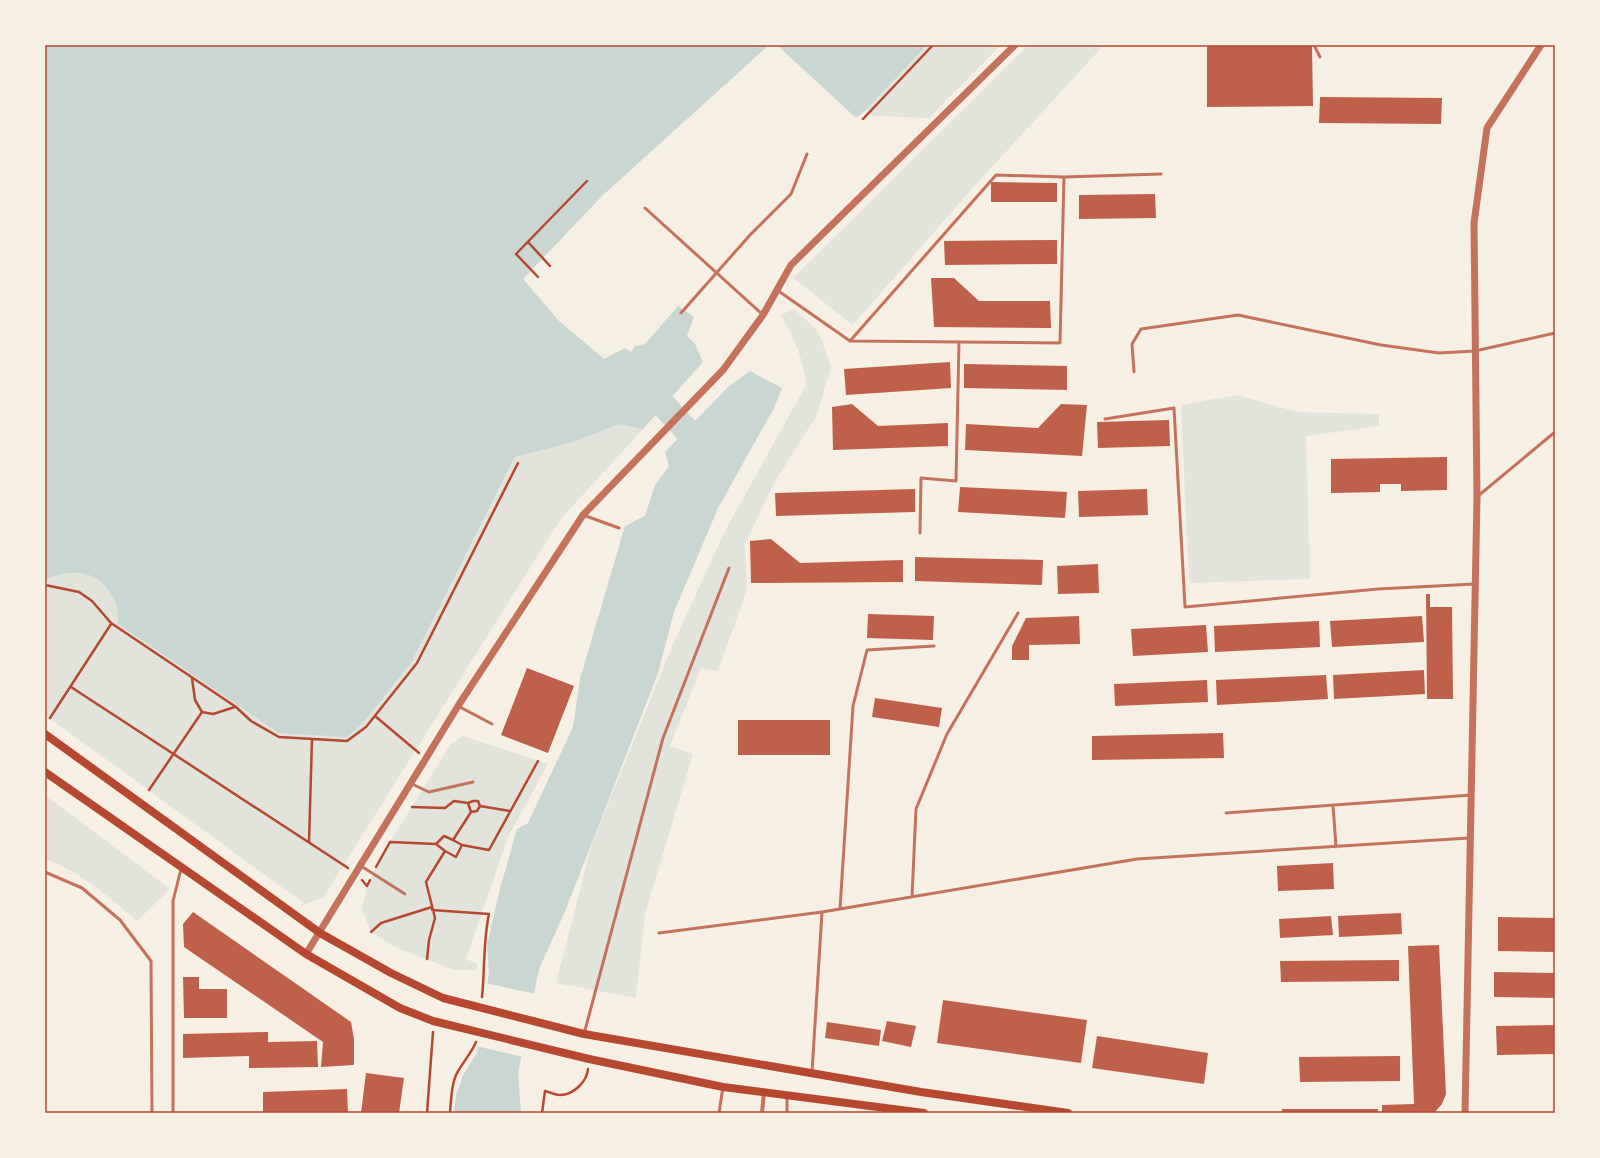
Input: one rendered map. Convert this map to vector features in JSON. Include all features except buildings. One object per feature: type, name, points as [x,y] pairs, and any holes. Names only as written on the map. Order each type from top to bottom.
[{"type":"main road","points":[[45,734],[320,933],[391,973],[443,998],[584,1034],[812,1072],[921,1092],[1068,1113]]},
{"type":"main road","points":[[45,772],[306,954],[400,1008],[433,1021],[475,1033],[723,1087],[787,1094],[907,1112],[924,1113]]},
{"type":"street","points":[[306,954],[458,706],[583,515],[723,370],[763,315],[791,266],[1015,45]]},
{"type":"street","points":[[1465,1113],[1476,496],[1474,223],[1487,128],[1542,45]]},
{"type":"street","points":[[762,1113],[764,1092]]},
{"type":"lane","points":[[1314,45],[1320,57]]},
{"type":"lane","points":[[681,313],[718,273],[750,235],[791,194],[807,154]]},
{"type":"lane","points":[[850,341],[996,175],[1064,177],[1161,174]]},
{"type":"lane","points":[[777,290],[850,341],[1060,343],[1064,177]]},
{"type":"lane","points":[[645,208],[763,315]]},
{"type":"lane","points":[[1134,372],[1132,344],[1141,329],[1238,315],[1381,345],[1439,353],[1475,351],[1555,333]]},
{"type":"lane","points":[[920,533],[920,478],[956,481],[959,342]]},
{"type":"lane","points":[[1105,419],[1174,408],[1185,607],[1378,589],[1475,584]]},
{"type":"lane","points":[[1476,496],[1555,432]]},
{"type":"lane","points":[[583,515],[619,528]]},
{"type":"lane","points":[[584,1034],[663,738],[729,568]]},
{"type":"lane","points":[[912,897],[916,809],[947,734],[1018,613]]},
{"type":"lane","points":[[840,909],[853,706],[867,650],[934,646]]},
{"type":"lane","points":[[458,706],[492,724]]},
{"type":"lane","points":[[411,783],[429,792],[473,782]]},
{"type":"lane","points":[[1226,813],[1470,795]]},
{"type":"lane","points":[[1333,805],[1336,847]]},
{"type":"lane","points":[[659,933],[822,912],[1137,859],[1470,838]]},
{"type":"lane","points":[[361,866],[406,894]]},
{"type":"lane","points":[[173,1113],[173,901],[181,867]]},
{"type":"lane","points":[[45,872],[82,888],[120,920],[151,961],[152,1113]]},
{"type":"lane","points":[[812,1072],[822,912]]},
{"type":"lane","points":[[719,1113],[723,1087]]},
{"type":"lane","points":[[787,1094],[788,1113]]},
{"type":"path","points":[[863,119],[933,45]]},
{"type":"path","points":[[538,277],[516,254],[587,181]]},
{"type":"path","points":[[528,242],[550,266]]},
{"type":"path","points":[[45,591],[46,586],[79,592],[92,600],[111,623],[236,707],[251,721],[279,737],[347,741],[366,727],[417,663],[518,464]]},
{"type":"path","points":[[50,718],[111,623]]},
{"type":"path","points":[[192,678],[195,700],[202,712],[213,714],[236,707]]},
{"type":"path","points":[[71,687],[309,842],[356,874],[367,886],[390,842],[436,844],[456,857],[462,845]]},
{"type":"path","points":[[149,790],[202,712]]},
{"type":"path","points":[[375,716],[426,759]]},
{"type":"path","points":[[309,842],[312,739]]},
{"type":"path","points":[[436,844],[444,836],[462,845],[488,850],[538,761]]},
{"type":"path","points":[[412,807],[446,808],[454,801],[468,804],[473,801],[478,801],[480,806]]},
{"type":"path","points":[[468,804],[471,812]]},
{"type":"path","points":[[480,806],[510,811]]},
{"type":"path","points":[[471,812],[477,812],[480,806]]},
{"type":"path","points":[[453,840],[471,812]]},
{"type":"path","points":[[427,959],[429,940],[435,918],[426,882],[445,851]]},
{"type":"path","points":[[371,932],[381,922],[432,908],[489,914],[484,936],[484,974],[479,1006]]},
{"type":"path","points":[[427,1113],[433,1021]]},
{"type":"path","points":[[450,1113],[456,1077],[463,1063],[472,1053],[475,1033]]},
{"type":"path","points":[[542,1113],[545,1091],[562,1095],[579,1087],[588,1074],[590,1059]]},
{"type":"shaded area","points":[[45,45],[769,45],[603,195],[523,279],[558,320],[604,359],[625,348],[631,352],[635,346],[645,344],[678,306],[694,317],[687,336],[695,344],[703,362],[643,429],[619,424],[577,441],[515,457],[411,663],[362,724],[347,737],[279,733],[118,624],[118,610],[116,603],[105,586],[99,580],[91,576],[75,573],[47,579],[45,577]]},
{"type":"shaded area","points":[[777,45],[927,45],[866,110],[856,118]]},
{"type":"shaded area","points":[[927,45],[1001,45],[929,118],[873,116],[866,110]]},
{"type":"shaded area","points":[[1028,45],[1104,45],[969,192],[853,325],[793,278]]},
{"type":"shaded area","points":[[794,309],[818,331],[831,366],[817,415],[774,483],[745,544],[747,590],[718,671],[701,668],[670,746],[693,754],[645,914],[636,998],[556,983],[592,843],[674,642],[725,531],[806,385],[798,349],[781,315]]},
{"type":"shaded area","points":[[750,371],[782,388],[774,408],[718,508],[674,612],[658,673],[566,909],[539,969],[518,1073],[521,1113],[454,1113],[456,1095],[463,1075],[477,1053],[489,973],[487,945],[500,889],[517,829],[528,823],[573,727],[580,679],[625,526],[645,516],[655,485],[669,466],[665,452],[728,387]]},
{"type":"shaded area","points":[[1237,395],[1297,412],[1379,414],[1379,426],[1306,436],[1310,579],[1189,583],[1181,405]]},
{"type":"shaded area","points":[[619,424],[643,429],[560,520],[323,898],[305,904],[45,715],[45,577],[47,579],[60,575],[81,572],[89,574],[104,585],[117,605],[411,663],[515,457],[577,441]]},
{"type":"shaded area","points":[[463,736],[548,764],[508,837],[466,959],[478,964],[476,970],[454,970],[395,947],[371,932],[362,909],[367,886],[381,857],[450,745]]},
{"type":"shaded area","points":[[45,795],[170,889],[137,921],[81,877],[57,863],[45,859]]},
{"type":"pier","points":[[485,983],[536,994],[523,1057],[476,1046]]},
{"type":"waterway","points":[[655,396],[705,450],[702,456]]}]
